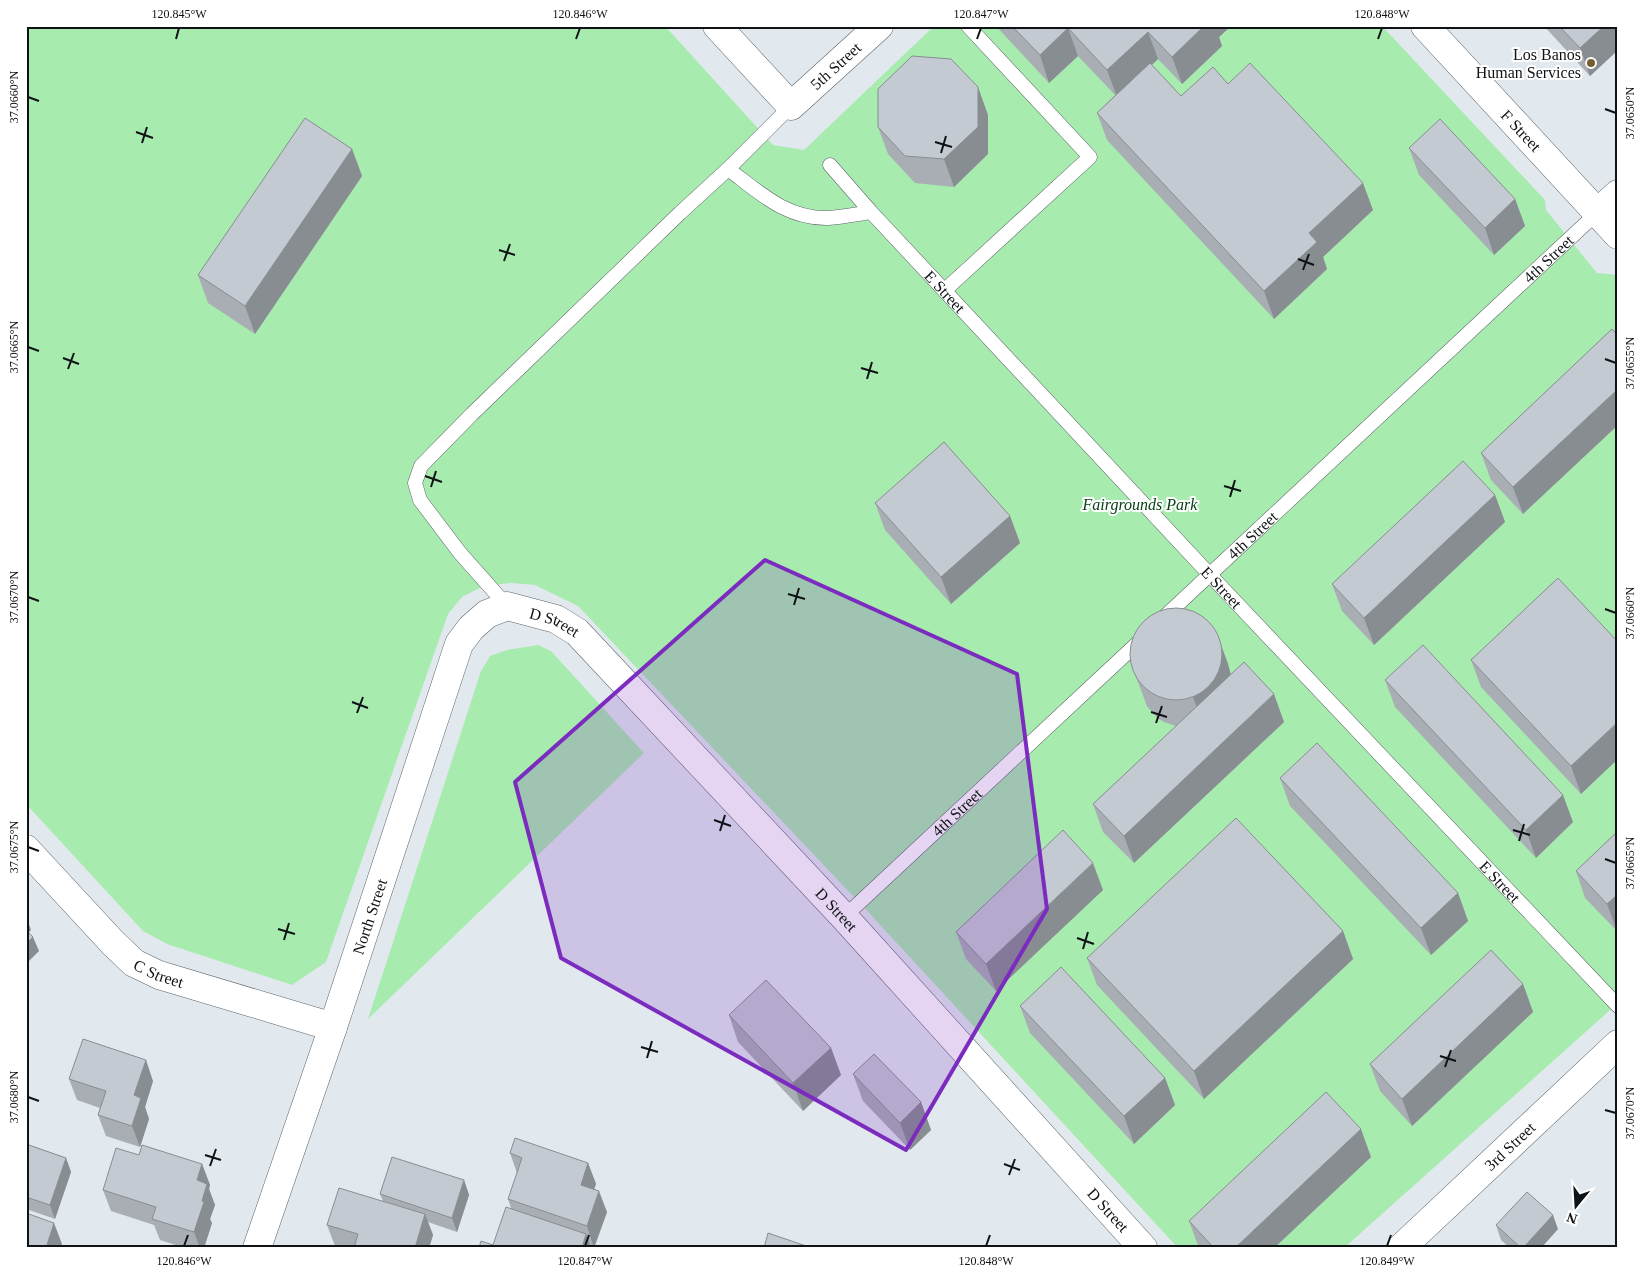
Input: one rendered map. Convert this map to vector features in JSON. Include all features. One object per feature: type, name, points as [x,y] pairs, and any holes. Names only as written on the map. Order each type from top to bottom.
[{"type":"street","points":[[717,26],[791,106]]},
{"type":"street","name":"5th Street","points":[[791,106],[879,26]]},
{"type":"street","name":"F Street","points":[[1425,26],[1618,235]]},
{"type":"street","name":"4th Street","points":[[1597,213],[1618,194]]},
{"type":"street","name":"D Street","points":[[507,606],[556,619],[577,632],[844,917],[1143,1248]]},
{"type":"street","name":"North Street","points":[[257,1248],[333,1026],[458,644],[471,628],[487,614],[507,606]]},
{"type":"street","name":"C Street","points":[[26,849],[112,943],[134,963],[159,975],[333,1026]]},
{"type":"street","name":"3rd Street","points":[[1401,1248],[1618,1044]]},
{"type":"lane","points":[[944,290],[1090,157],[968,26]]},
{"type":"lane","points":[[507,606],[460,553],[420,500],[415,483],[421,466],[791,106]]},
{"type":"lane","name":"E Street","points":[[830,165],[871,212],[1210,575],[1618,1006]]},
{"type":"lane","points":[[728,169],[774,204],[797,214],[827,218],[871,212]]},
{"type":"lane","name":"4th Street","points":[[844,917],[1597,213]]},
{"type":"highlighted area","points":[[765,560],[1017,674],[1047,909],[906,1150],[561,958],[515,782]]},
{"type":"green space","name":"Fairgrounds Park","points":[[26,26],[665,26],[773,145],[804,150],[934,26],[1382,26],[1545,200],[1546,210],[1597,273],[1618,275],[1618,1003],[1344,1248],[1178,1248],[871,915],[578,606],[535,585],[511,583],[484,586],[462,597],[448,614],[326,962],[292,985],[167,944],[143,931],[26,804]]},
{"type":"green space","points":[[538,645],[551,651],[644,753],[368,1019],[481,671],[490,656],[507,650]]},
{"type":"building","points":[[1012,26],[1204,26],[1172,57],[1148,32],[1107,70],[1068,28],[1040,55]]},
{"type":"building","points":[[1559,26],[1604,26],[1580,48]]},
{"type":"building","points":[[912,56],[951,59],[978,87],[978,127],[944,159],[905,156],[878,127],[878,89]]},
{"type":"building","points":[[1150,63],[1181,96],[1213,67],[1228,84],[1250,63],[1363,183],[1309,233],[1317,242],[1264,291],[1097,113]]},
{"type":"building","points":[[305,118],[352,149],[245,306],[198,275]]},
{"type":"building","points":[[1440,119],[1515,199],[1485,228],[1409,148]]},
{"type":"building","points":[[1612,329],[1618,336],[1618,389],[1513,487],[1481,453]]},
{"type":"building","points":[[944,442],[1010,516],[941,577],[875,503]]},
{"type":"building","points":[[1463,461],[1495,495],[1364,618],[1332,584]]},
{"type":"building","points":[[1558,578],[1618,642],[1618,722],[1571,766],[1471,660]]},
{"type":"building","points":[[1176,608],[1193,612],[1208,622],[1218,637],[1222,654],[1218,671],[1208,686],[1193,696],[1176,700],[1159,696],[1144,686],[1134,671],[1130,654],[1134,637],[1144,622],[1159,612]]},
{"type":"building","points":[[1423,645],[1563,795],[1526,830],[1385,680]]},
{"type":"building","points":[[1244,662],[1274,694],[1124,836],[1093,804]]},
{"type":"building","points":[[1317,743],[1458,893],[1421,928],[1280,778]]},
{"type":"building","points":[[1236,818],[1343,931],[1194,1071],[1087,958]]},
{"type":"building","points":[[1063,830],[1093,863],[986,964],[956,932]]},
{"type":"building","points":[[1618,831],[1618,894],[1607,904],[1576,871]]},
{"type":"building","points":[[26,930],[33,937],[26,944]]},
{"type":"building","points":[[1491,950],[1523,984],[1402,1099],[1370,1064]]},
{"type":"building","points":[[1061,967],[1165,1078],[1124,1116],[1020,1006]]},
{"type":"building","points":[[766,980],[831,1048],[793,1083],[729,1015]]},
{"type":"building","points":[[83,1039],[146,1060],[134,1095],[141,1098],[132,1126],[98,1115],[106,1091],[69,1079]]},
{"type":"building","points":[[874,1054],[921,1102],[900,1123],[853,1074]]},
{"type":"building","points":[[1326,1092],[1361,1129],[1235,1248],[1214,1248],[1189,1221]]},
{"type":"building","points":[[515,1138],[588,1163],[581,1185],[599,1191],[587,1226],[508,1199],[522,1158],[510,1153]]},
{"type":"building","points":[[26,1144],[66,1158],[50,1205],[26,1197]]},
{"type":"building","points":[[142,1145],[202,1164],[197,1180],[207,1184],[202,1201],[204,1202],[194,1232],[152,1219],[156,1207],[103,1190],[116,1148],[139,1155]]},
{"type":"building","points":[[392,1157],[464,1180],[452,1218],[380,1194]]},
{"type":"building","points":[[339,1188],[425,1214],[415,1248],[354,1248],[358,1234],[327,1225]]},
{"type":"building","points":[[1527,1192],[1553,1215],[1521,1248],[1496,1225]]},
{"type":"building","points":[[506,1207],[586,1234],[582,1248],[479,1248],[481,1241],[493,1245]]},
{"type":"building","points":[[26,1213],[54,1223],[46,1248],[26,1248]]},
{"type":"building","points":[[768,1233],[812,1248],[764,1248]]},
{"type":"place","name":"Los Banos Human Services","points":[[1591,63]]}]
